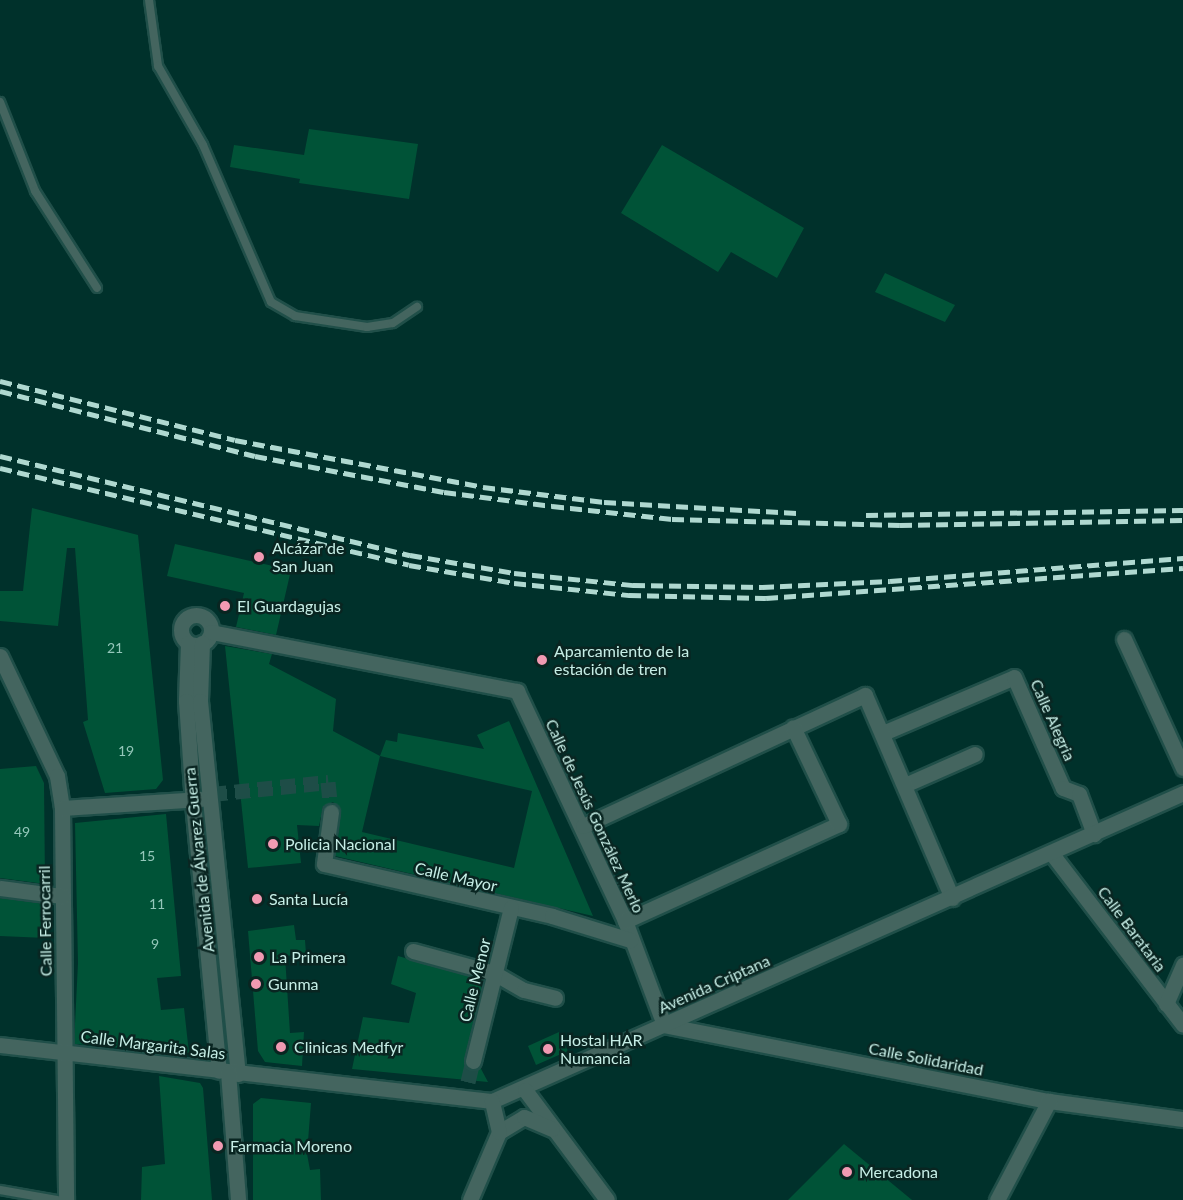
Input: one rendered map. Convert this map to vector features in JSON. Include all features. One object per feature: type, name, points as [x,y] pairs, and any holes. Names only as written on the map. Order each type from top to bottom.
[{"type":"street","name":"Calle de Jesús González Merlo","points":[[200,639],[517,691],[583,826],[625,921],[630,940],[664,1025]]},
{"type":"street","name":"Avenida de Álvarez Guerra","points":[[200,639],[200,701],[212,794],[228,1072]]},
{"type":"street","name":"Avenida de Álvarez Guerra","points":[[200,639],[186,701],[193,803],[228,1072]]},
{"type":"street","points":[[1124,639],[1183,768]]},
{"type":"street","name":"Calle Ferrocarril","points":[[0,656],[16,685],[57,776],[62,808],[66,1200]]},
{"type":"street","name":"Calle Alegria","points":[[883,733],[1014,677],[1063,788],[1079,794],[1094,834]]},
{"type":"street","points":[[0,679],[16,685]]},
{"type":"street","points":[[583,826],[865,695],[907,784],[952,898]]},
{"type":"street","points":[[625,921],[839,824],[793,727]]},
{"type":"street","points":[[907,784],[975,754]]},
{"type":"street","name":"Avenida Criptana","points":[[228,1072],[467,1090],[492,1101],[525,1090],[664,1025],[1052,854],[1183,793]]},
{"type":"street","points":[[62,808],[193,803],[212,794]]},
{"type":"street","name":"Calle Mayor","points":[[331,812],[324,864],[552,916],[630,940]]},
{"type":"street","name":"Calle Barataria","points":[[1052,854],[1183,1025]]},
{"type":"street","points":[[0,888],[62,896]]},
{"type":"street","name":"Calle Menor","points":[[473,1060],[512,908]]},
{"type":"street","points":[[412,951],[494,973],[524,990],[555,998]]},
{"type":"street","points":[[1166,1004],[1183,965]]},
{"type":"street","name":"Calle Solidaridad","points":[[664,1025],[1049,1101],[1183,1119]]},
{"type":"street","name":"Calle Margarita Salas","points":[[0,1045],[228,1072]]},
{"type":"street","points":[[228,1072],[238,1200]]},
{"type":"street","points":[[525,1090],[607,1200]]},
{"type":"street","points":[[470,1200],[499,1132],[492,1101]]},
{"type":"street","points":[[998,1199],[1049,1101]]},
{"type":"street","points":[[499,1132],[524,1117],[555,1130]]},
{"type":"lane","points":[[149,0],[158,66],[203,145],[272,302],[295,316],[367,327],[393,323],[417,307]]},
{"type":"lane","points":[[0,102],[35,191],[97,288]]},
{"type":"lane","points":[[0,1190],[57,1200]]},
{"type":"building","points":[[309,129],[418,144],[409,199],[299,183],[300,179],[230,167],[234,145],[304,155]]},
{"type":"building","points":[[662,145],[804,228],[777,278],[731,252],[718,272],[621,213]]},
{"type":"building","points":[[885,273],[955,305],[945,322],[875,292]]},
{"type":"building","points":[[32,508],[138,535],[163,780],[156,789],[105,793],[83,722],[88,720],[75,548],[67,548],[58,626],[0,621],[0,591],[23,591]]},
{"type":"building","name":"Alcázar de San Juan","points":[[175,544],[291,570],[276,635],[236,627],[244,593],[167,576]]},
{"type":"building","points":[[225,646],[272,654],[269,664],[336,699],[333,731],[380,756],[386,740],[397,742],[398,733],[484,749],[477,735],[509,721],[593,916],[335,856],[341,813],[333,802],[323,807],[319,826],[297,825],[301,863],[248,868]],"holes":[[[380,756],[532,791],[514,868],[362,832]]]},
{"type":"building","points":[[36,766],[44,783],[45,884],[0,878],[0,769]]},
{"type":"building","points":[[166,814],[181,976],[157,978],[161,1010],[184,1008],[189,1053],[74,1044],[78,963],[75,823]]},
{"type":"building","points":[[0,898],[45,904],[46,938],[0,936]]},
{"type":"building","points":[[294,925],[296,940],[305,940],[306,954],[285,956],[290,1033],[304,1032],[302,1066],[265,1062],[258,1051],[248,931]]},
{"type":"building","points":[[398,956],[483,980],[464,1063],[471,1071],[480,1067],[488,1082],[352,1069],[363,1017],[409,1023],[416,993],[391,984]]},
{"type":"building","name":"Hostal HAR Numancia","points":[[559,1032],[568,1051],[536,1065],[528,1046]]},
{"type":"building","points":[[159,1076],[200,1083],[203,1088],[212,1200],[141,1200],[142,1167],[165,1164]]},
{"type":"building","points":[[261,1098],[311,1103],[307,1154],[310,1170],[320,1169],[321,1200],[253,1200],[253,1104]]},
{"type":"building","name":"Mercadona","points":[[844,1144],[912,1200],[788,1200]]},
{"type":"tunnel","points":[[212,794],[328,782],[331,812]]},
{"type":"tunnel","points":[[468,1082],[473,1061]]},
{"type":"railway","points":[[0,381],[235,440],[483,487],[604,502],[797,513]]},
{"type":"railway","points":[[0,391],[255,456],[444,492],[552,506],[672,519],[900,525],[1183,520]]},
{"type":"railway","points":[[0,456],[410,555],[514,573],[633,585],[762,587],[890,581],[1183,558]]},
{"type":"railway","points":[[0,468],[409,565],[514,583],[629,595],[766,598],[1183,568]]},
{"type":"railway","points":[[866,515],[1183,510]]},
{"type":"place","name":"Alcázar de San Juan","points":[[259,557]]},
{"type":"place","name":"El Guardagujas","points":[[225,606]]},
{"type":"place","name":"Aparcamiento de la estación de tren","points":[[542,660]]},
{"type":"place","name":"Policia Nacional","points":[[273,844]]},
{"type":"place","name":"Santa Lucía","points":[[257,899]]},
{"type":"place","name":"La Primera","points":[[259,957]]},
{"type":"place","name":"Gunma","points":[[256,984]]},
{"type":"place","name":"Clinicas Medfyr","points":[[281,1047]]},
{"type":"place","name":"Hostal HAR Numancia","points":[[548,1049]]},
{"type":"place","name":"Farmacia Moreno","points":[[218,1146]]},
{"type":"place","name":"Mercadona","points":[[847,1172]]}]
